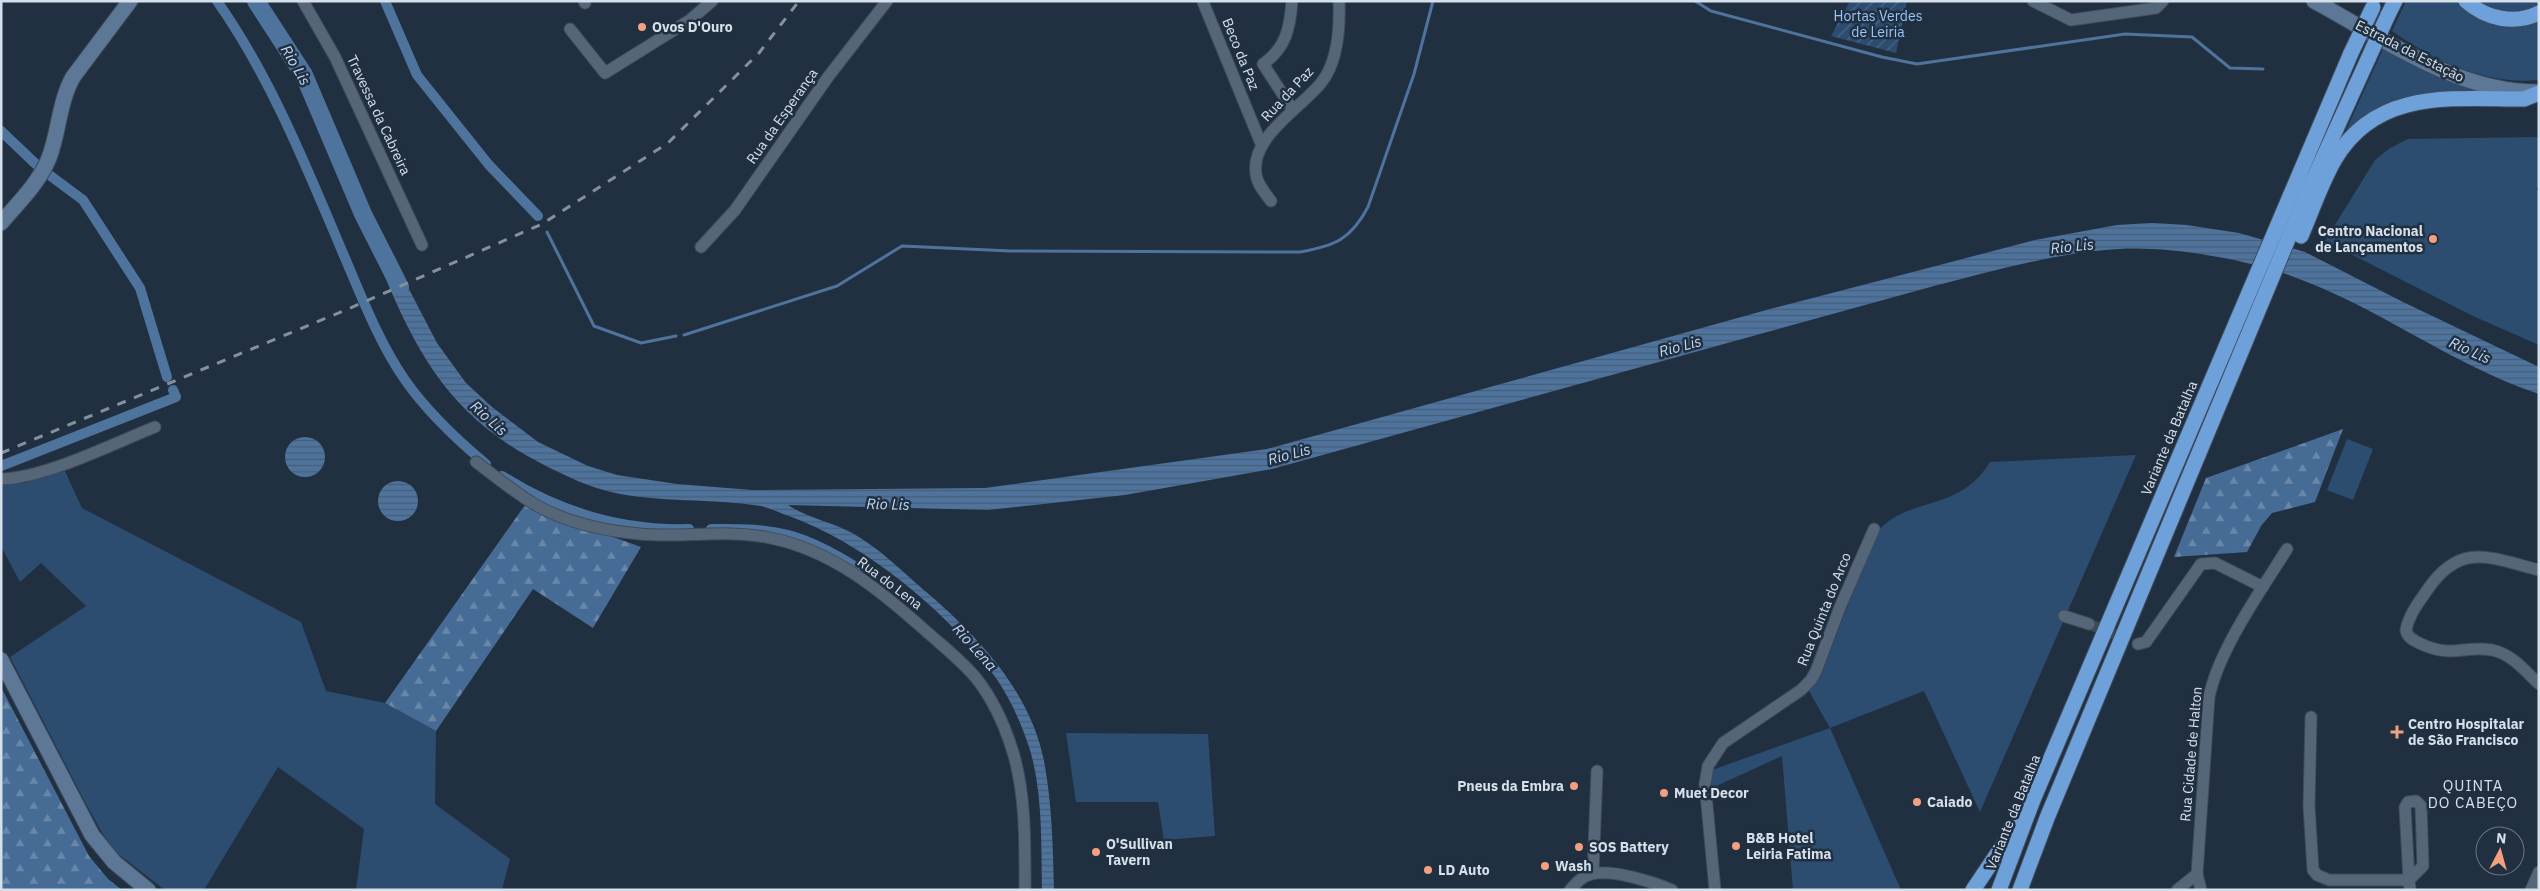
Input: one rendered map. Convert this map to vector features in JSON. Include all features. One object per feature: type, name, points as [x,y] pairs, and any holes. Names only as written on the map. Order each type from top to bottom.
[{"type":"highway","points":[[2020,890],[2047,818],[2220,407],[2259,323],[2368,59],[2395,1]]},
{"type":"highway","points":[[2466,1],[2478,11],[2507,19],[2523,18],[2539,12]]},
{"type":"highway","name":"Variante da Batalha","points":[[1999,890],[2033,800],[2239,312],[2374,3]]},
{"type":"highway","points":[[2313,193],[2346,143],[2364,125],[2381,114],[2404,104],[2420,101],[2524,99],[2539,92]]},
{"type":"highway","points":[[1973,890],[2033,800]]},
{"type":"main road","points":[[1,223],[36,182],[46,165],[59,125],[67,88],[73,77],[130,1]]},
{"type":"main road","name":"Estrada da Estação","points":[[2314,1],[2447,72],[2488,86],[2539,92]]},
{"type":"main road","points":[[1,660],[92,835],[114,862],[148,890]]},
{"type":"street","name":"Travessa da Cabreira","points":[[303,1],[335,57],[422,245]]},
{"type":"street","points":[[570,29],[605,73],[690,20],[712,1]]},
{"type":"street","name":"Rua da Esperança","points":[[701,247],[735,210],[828,77],[887,1]]},
{"type":"street","points":[[1292,1],[1287,36],[1273,58],[1264,64],[1293,110]]},
{"type":"street","name":"Rua da Paz","points":[[1271,201],[1260,185],[1256,174],[1256,162],[1262,146],[1293,110],[1322,82],[1329,68],[1337,35],[1340,1]]},
{"type":"street","points":[[2033,1],[2071,20],[2156,8],[2163,1]]},
{"type":"street","name":"Beco da Paz","points":[[1203,2],[1262,146]]},
{"type":"street","points":[[1,479],[18,478],[39,473],[155,428]]},
{"type":"street","name":"Rua do Lena","points":[[476,462],[534,504],[564,517],[603,529],[640,534],[750,535],[770,538],[819,554],[849,570],[892,600],[956,657],[976,679],[1000,720],[1013,752],[1024,814],[1025,890]]},
{"type":"street","name":"Rua Quinta do Arco","points":[[1714,890],[1705,784],[1708,766],[1723,743],[1801,690],[1812,680],[1840,607],[1874,529]]},
{"type":"street","name":"Rua Cidade de Halton","points":[[2201,890],[2197,874],[2209,697],[2212,683],[2226,652],[2287,549]]},
{"type":"street","points":[[2539,570],[2487,558],[2471,557],[2456,560],[2438,574],[2412,612],[2406,630],[2412,639],[2438,651],[2492,650],[2504,654],[2518,663],[2539,684]]},
{"type":"street","points":[[2138,644],[2146,642],[2201,564],[2215,562],[2263,587]]},
{"type":"street","points":[[2064,616],[2090,624]]},
{"type":"street","points":[[2311,717],[2309,806],[2314,870],[2317,875],[2329,880],[2410,885]]},
{"type":"street","points":[[1593,874],[1597,771]]},
{"type":"street","points":[[2416,801],[2421,806],[2422,866],[2410,885],[2405,807],[2408,802],[2416,801]]},
{"type":"street","points":[[2531,890],[2539,872]]},
{"type":"street","points":[[1570,890],[1584,877],[1593,874],[1614,874],[1672,890]]},
{"type":"street","points":[[2177,890],[2197,874]]},
{"type":"green space","name":"Hortas Verdes de Leiria","points":[[1850,1],[1907,1],[1896,53],[1831,36]]},
{"type":"green space","points":[[2406,1],[2459,1],[2539,19],[2539,80],[2519,81],[2480,75],[2443,61],[2408,42],[2392,31]]},
{"type":"green space","points":[[2478,1],[2539,1],[2539,5],[2524,10],[2500,11],[2485,6]]},
{"type":"green space","points":[[2383,49],[2453,83],[2480,92],[2427,94],[2401,98],[2377,108],[2344,135]]},
{"type":"green space","name":"Centro Nacional de Lançamentos","points":[[2539,137],[2539,186],[2536,189],[2539,192],[2539,345],[2473,316],[2325,241],[2375,160],[2390,148],[2408,139]]},
{"type":"green space","points":[[2343,429],[2315,502],[2272,513],[2261,526],[2247,552],[2174,557],[2206,478]]},
{"type":"green space","points":[[2347,439],[2373,449],[2353,500],[2327,490]]},
{"type":"green space","points":[[2136,455],[1980,812],[1924,691],[1830,728],[1809,691],[1821,675],[1875,534],[1889,521],[1903,513],[1963,490],[1977,479],[1990,462]]},
{"type":"green space","points":[[64,469],[82,508],[301,622],[326,691],[385,703],[436,731],[435,804],[510,859],[502,890],[356,890],[364,829],[278,767],[204,890],[165,890],[117,853],[104,836],[85,802],[10,657],[86,606],[41,563],[20,582],[1,546],[1,483],[24,483]]},
{"type":"green space","points":[[525,505],[641,547],[593,628],[533,589],[436,731],[385,703]]},
{"type":"green space","points":[[1,687],[89,856],[108,879],[122,890],[1,890]]},
{"type":"green space","points":[[1830,728],[1901,890],[1793,890],[1782,756],[1712,788],[1712,770]]},
{"type":"green space","points":[[1066,733],[1208,734],[1215,836],[1164,840],[1158,802],[1076,802]]},
{"type":"water","name":"Rio Lis","points":[[2152,223],[2187,225],[2239,233],[2305,252],[2403,302],[2539,367],[2539,394],[2476,368],[2325,289],[2294,277],[2231,259],[2208,255],[2161,250],[2119,249],[2073,254],[2003,268],[1272,469],[1125,495],[988,510],[788,505],[854,534],[882,553],[964,627],[982,646],[1014,688],[1027,711],[1037,735],[1044,761],[1053,842],[1054,890],[1042,890],[1037,784],[1030,750],[1018,718],[1003,688],[990,670],[949,623],[925,601],[872,560],[817,528],[789,516],[761,506],[648,498],[611,492],[594,487],[546,466],[515,448],[488,429],[465,409],[445,386],[411,334],[383,272],[385,268],[393,265],[398,268],[437,343],[466,383],[492,407],[538,442],[588,466],[617,475],[677,484],[752,490],[985,488],[1267,449],[1770,309],[2035,240],[2117,225]]},
{"type":"water","points":[[309,437],[316,440],[322,446],[325,457],[324,465],[316,474],[309,477],[301,477],[294,474],[286,465],[285,453],[288,446],[297,438]]},
{"type":"water","points":[[402,481],[409,484],[415,490],[418,501],[417,509],[409,518],[402,521],[394,521],[387,518],[379,509],[378,497],[381,490],[390,482]]},
{"type":"waterway","points":[[217,1],[236,30],[271,92],[315,187],[386,350],[405,380],[433,414],[453,435],[486,464]]},
{"type":"waterway","name":"Rio Lis","points":[[256,1],[304,75],[363,214],[400,287]]},
{"type":"waterway","points":[[385,1],[417,75],[489,165],[538,216]]},
{"type":"waterway","points":[[684,335],[837,286],[902,246],[1011,251],[1300,252],[1332,244],[1355,227],[1368,207],[1414,74],[1433,1]]},
{"type":"waterway","points":[[1695,1],[1711,11],[1882,57],[1917,64],[2125,34],[2192,37],[2230,68],[2263,69]]},
{"type":"waterway","points":[[1,131],[40,168]]},
{"type":"waterway","points":[[48,174],[83,200],[140,288],[167,377]]},
{"type":"waterway","points":[[547,232],[594,326],[641,343],[676,336]]},
{"type":"waterway","points":[[1,466],[176,397],[173,390]]},
{"type":"waterway","points":[[502,476],[546,500],[592,517],[640,527],[689,529]]},
{"type":"waterway","points":[[711,529],[754,530],[788,535],[821,547],[859,569]]},
{"type":"tunnel","points":[[2089,624],[2138,644]]},
{"type":"railway","points":[[1,453],[348,309],[542,224],[668,143],[759,53],[799,1]]},
{"type":"place","name":"Ovos D'Ouro","points":[[642,27]]},
{"type":"place","name":"Centro Nacional de Lançamentos","points":[[2433,239]]},
{"type":"place","name":"Centro Hospitalar de São Francisco","points":[[2397,732]]},
{"type":"place","name":"Pneus da Embra","points":[[1574,786]]},
{"type":"place","name":"Muet Decor","points":[[1664,793]]},
{"type":"place","name":"Caiado","points":[[1917,802]]},
{"type":"place","name":"B&B Hotel Leiria Fatima","points":[[1736,846]]},
{"type":"place","name":"SOS Battery","points":[[1579,847]]},
{"type":"place","name":"O'Sullivan Tavern","points":[[1096,852]]},
{"type":"place","name":"Wash","points":[[1545,866]]},
{"type":"place","name":"LD Auto","points":[[1428,870]]},
{"type":"district","name":"QUINTA DO CABEÇO","points":[[2473,794]]},
{"type":"water label","name":"Rio Lena","points":[[975,647]]}]
